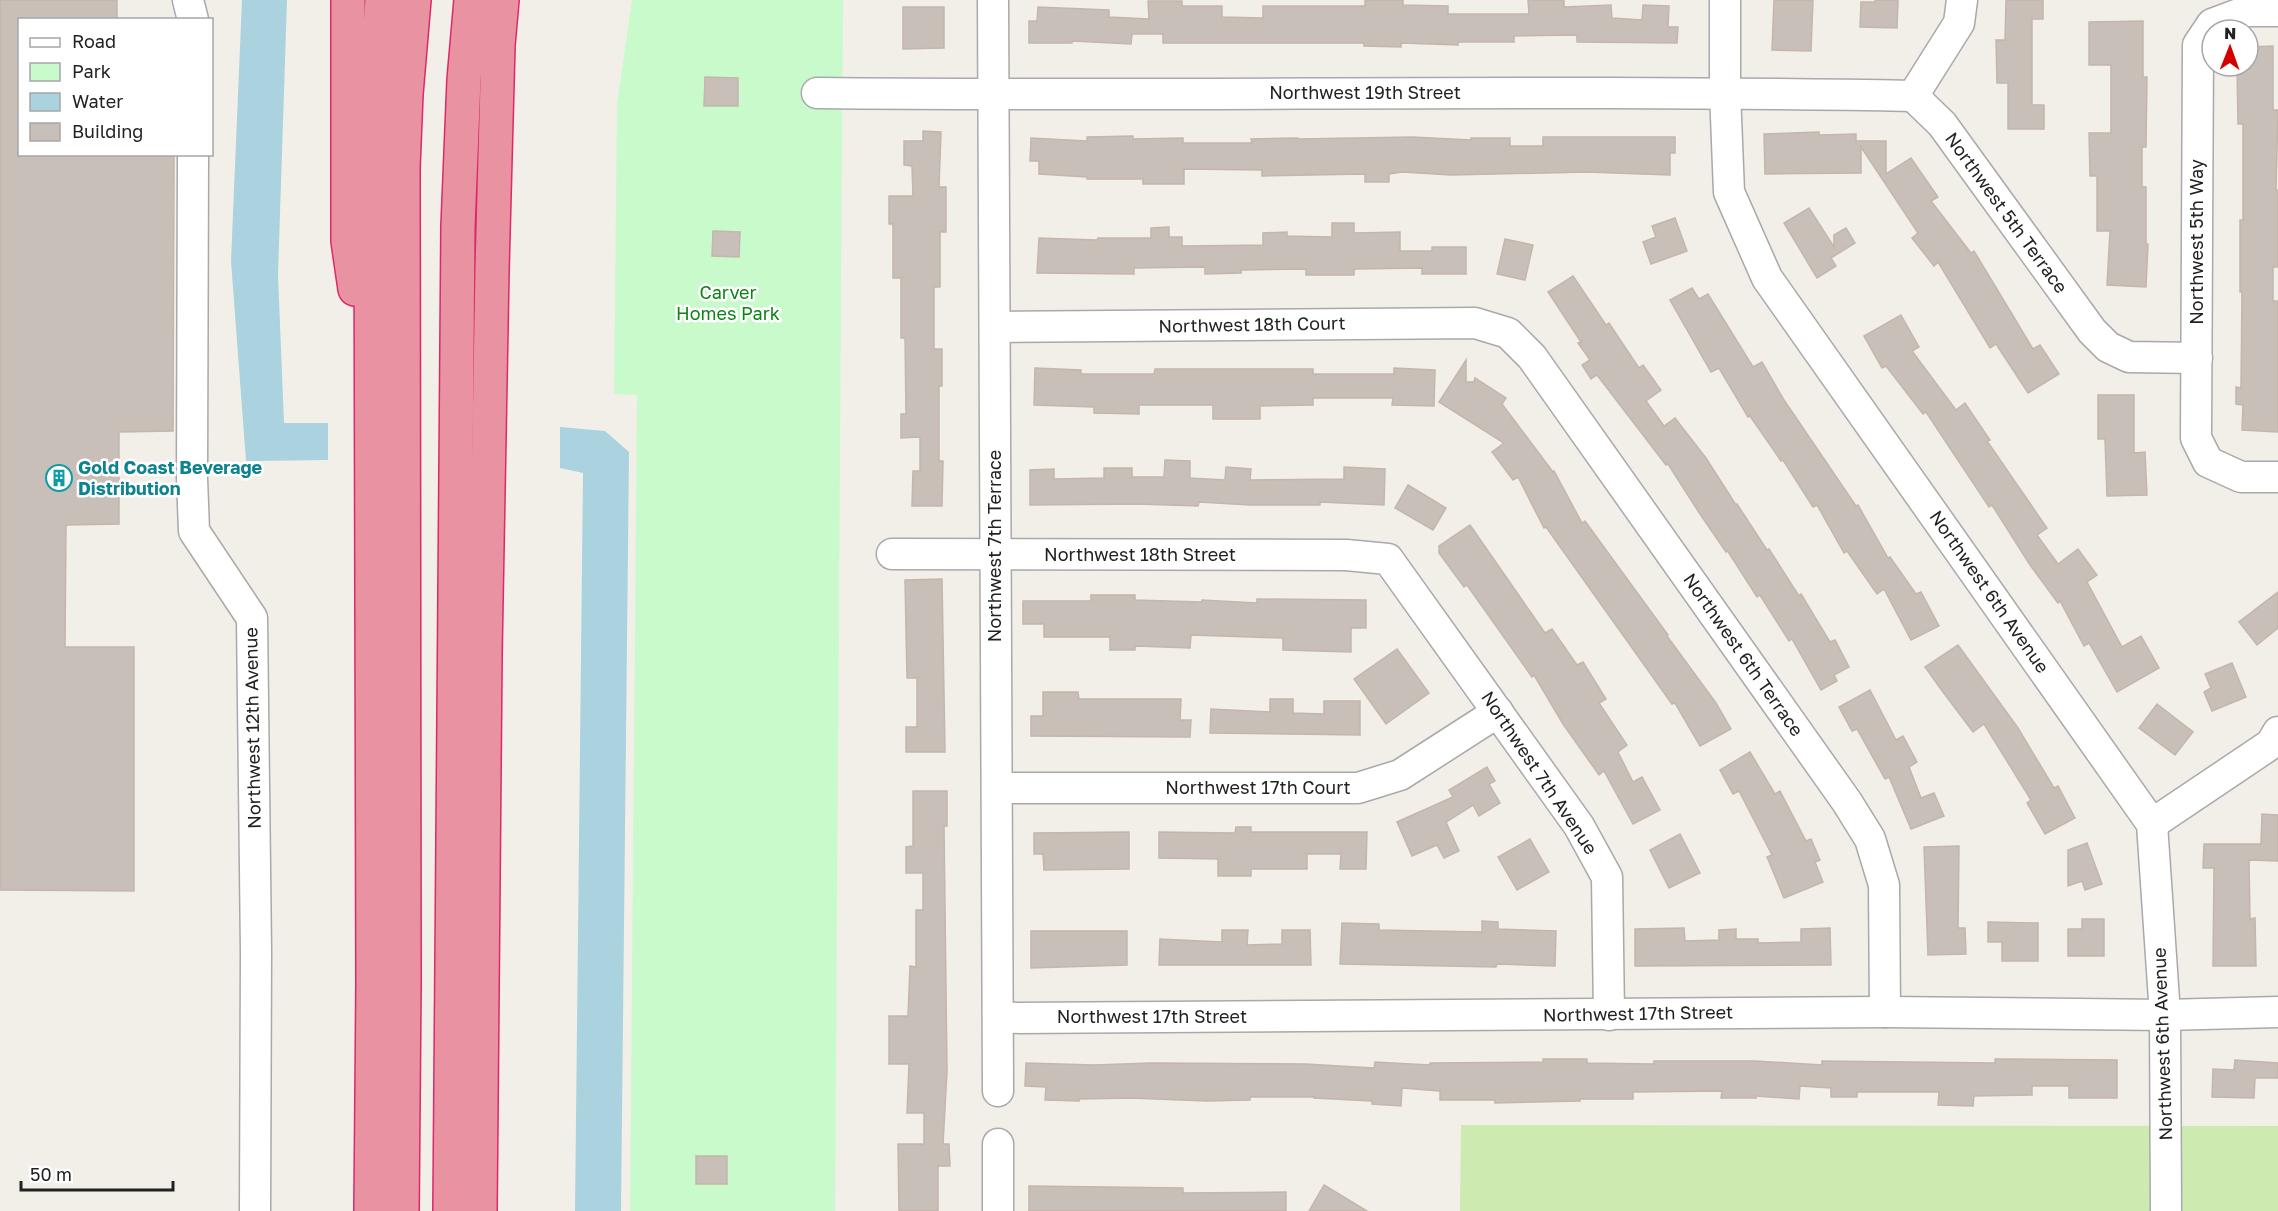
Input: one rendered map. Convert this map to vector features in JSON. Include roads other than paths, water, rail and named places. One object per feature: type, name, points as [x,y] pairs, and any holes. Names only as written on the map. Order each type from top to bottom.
[{"type":"highway","points":[[348,0],[348,241],[372,388]]},
{"type":"highway","points":[[371,1211],[372,181],[377,55],[382,0]]},
{"type":"highway","points":[[402,1211],[403,190],[406,94],[414,0]]},
{"type":"highway","points":[[450,1211],[458,226],[464,80],[471,0]]},
{"type":"highway","points":[[480,1211],[486,630],[498,45],[502,0]]},
{"type":"highway","points":[[498,45],[509,0]]},
{"type":"street","points":[[188,0],[192,18]]},
{"type":"street","name":"Northwest 7th Terrace","points":[[993,0],[998,1091]]},
{"type":"street","name":"Northwest 6th Avenue","points":[[1725,0],[1725,92],[1729,192],[1767,278],[2152,824],[2165,1015],[2166,1211]]},
{"type":"street","points":[[1913,96],[1959,23],[1962,0]]},
{"type":"street","name":"Northwest 5th Way","points":[[2278,11],[2247,11],[2212,24],[2198,45],[2196,438],[2208,462],[2241,477],[2278,477]]},
{"type":"street","name":"Northwest 19th Street","points":[[817,93],[993,95],[1725,92],[1913,96]]},
{"type":"street","name":"Northwest 5th Terrace","points":[[1913,96],[1942,124],[2092,332],[2108,346],[2129,357],[2197,358]]},
{"type":"street","name":"Northwest 12th Avenue","points":[[193,156],[192,478],[194,531],[252,618],[256,961],[255,1211]]},
{"type":"street","name":"Northwest 18th Court","points":[[994,327],[1475,323],[1508,333]]},
{"type":"street","name":"Northwest 6th Terrace","points":[[1508,333],[1532,357],[1847,802],[1870,838],[1884,885],[1885,1012]]},
{"type":"street","name":"Northwest 18th Street","points":[[892,554],[1346,555],[1388,559]]},
{"type":"street","name":"Northwest 7th Avenue","points":[[1388,559],[1579,826],[1607,877],[1608,1015]]},
{"type":"street","name":"Northwest 17th Court","points":[[998,788],[1358,788],[1400,775],[1498,712]]},
{"type":"street","points":[[2152,824],[2271,744],[2278,732]]},
{"type":"street","name":"Northwest 17th Street","points":[[999,1018],[1885,1012],[2165,1015],[2278,1012]]},
{"type":"street","points":[[998,1144],[998,1211]]},
{"type":"water","points":[[242,0],[287,0],[278,275],[284,423],[328,423],[328,460],[246,461],[231,261]]},
{"type":"water","points":[[560,427],[605,431],[629,452],[621,1211],[575,1211],[583,473],[560,468]]},
{"type":"place","name":"Gold Coast Beverage Distribution","points":[[59,478]]},
{"type":"park label","name":"Carver Homes Park","points":[[728,303]]}]
